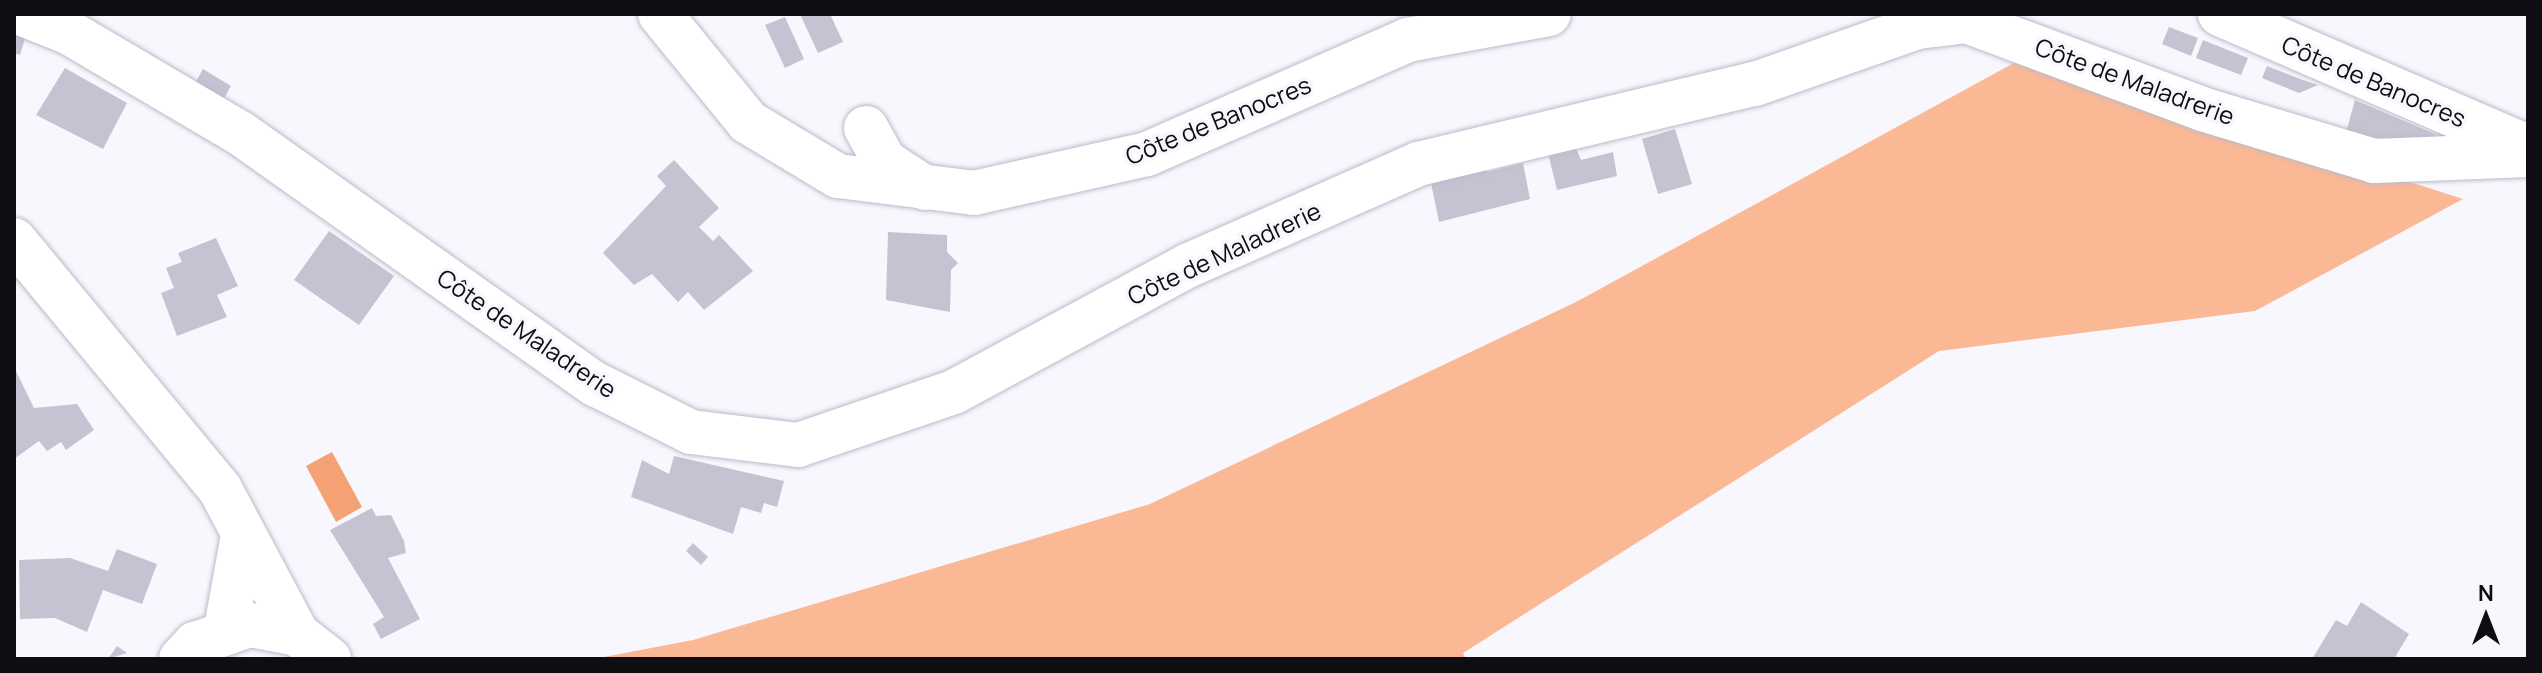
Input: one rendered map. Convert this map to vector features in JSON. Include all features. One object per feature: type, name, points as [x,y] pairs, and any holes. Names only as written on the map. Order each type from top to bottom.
[{"type":"street","name":"Côte de Maladrerie","points":[[23,14],[70,33],[240,133],[595,384],[691,432],[798,445],[954,392],[1187,266],[1418,164],[1755,84],[1918,27],[1966,21],[2202,109],[2374,161],[2528,155]]},
{"type":"street","name":"Côte de Banocres","points":[[660,14],[748,122],[838,176],[930,191],[974,193],[1147,154],[1408,40],[1549,14]]},
{"type":"street","name":"Côte de Banocres","points":[[2220,14],[2528,147]]},
{"type":"street","points":[[866,128],[884,161],[930,191]]},
{"type":"street","points":[[14,240],[220,489],[243,535],[313,647]]},
{"type":"street","points":[[226,629],[243,535]]},
{"type":"street","points":[[181,659],[226,629],[274,626],[313,647]]},
{"type":"shaded area","points":[[2023,58],[2463,199],[2255,311],[1939,351],[1463,653],[1466,659],[593,659],[693,640],[1150,504],[1576,302]]},
{"type":"shaded area","points":[[332,452],[362,507],[336,522],[306,466]]},
{"type":"building","points":[[800,14],[830,14],[843,42],[818,53]]},
{"type":"building","points":[[785,17],[804,59],[785,68],[765,25]]},
{"type":"building","points":[[2169,27],[2198,38],[2191,56],[2162,44]]},
{"type":"building","points":[[14,31],[26,35],[20,55],[14,53]]},
{"type":"building","points":[[2203,40],[2248,58],[2241,75],[2196,58]]},
{"type":"building","points":[[2267,66],[2318,85],[2299,93],[2262,78]]},
{"type":"building","points":[[65,68],[127,103],[103,149],[36,115]]},
{"type":"building","points":[[203,69],[231,86],[221,104],[193,87]]},
{"type":"building","points":[[2355,100],[2435,134],[2431,142],[2345,136]]},
{"type":"building","points":[[1675,129],[1692,184],[1658,194],[1642,139]]},
{"type":"building","points":[[1576,148],[1581,160],[1613,152],[1617,176],[1557,190],[1548,153]]},
{"type":"building","points":[[674,160],[719,208],[699,227],[713,241],[719,235],[753,271],[704,310],[688,292],[678,302],[652,274],[634,285],[603,253],[666,186],[657,176]]},
{"type":"building","points":[[1483,163],[1487,172],[1523,163],[1530,199],[1439,222],[1430,178]]},
{"type":"building","points":[[329,231],[394,276],[359,325],[294,280]]},
{"type":"building","points":[[888,232],[947,235],[947,252],[958,263],[951,270],[950,312],[886,300]]},
{"type":"building","points":[[216,238],[238,286],[217,295],[227,317],[177,336],[161,293],[174,288],[166,268],[182,262],[178,253]]},
{"type":"building","points":[[14,367],[34,408],[77,404],[94,430],[66,450],[61,442],[47,451],[39,441],[14,459]]},
{"type":"building","points":[[674,456],[784,481],[777,507],[764,503],[761,513],[741,507],[733,534],[631,497],[642,460],[669,474]]},
{"type":"building","points":[[372,508],[376,516],[391,515],[404,541],[406,553],[388,558],[420,619],[381,639],[373,624],[384,617],[330,530]]},
{"type":"building","points":[[693,543],[708,557],[701,565],[686,551]]},
{"type":"building","points":[[117,549],[157,564],[142,604],[103,590],[87,632],[55,618],[20,619],[19,560],[70,558],[108,571]]},
{"type":"building","points":[[2361,602],[2409,634],[2394,659],[2312,659],[2336,620],[2347,626]]},
{"type":"building","points":[[117,646],[127,653],[108,659]]}]
